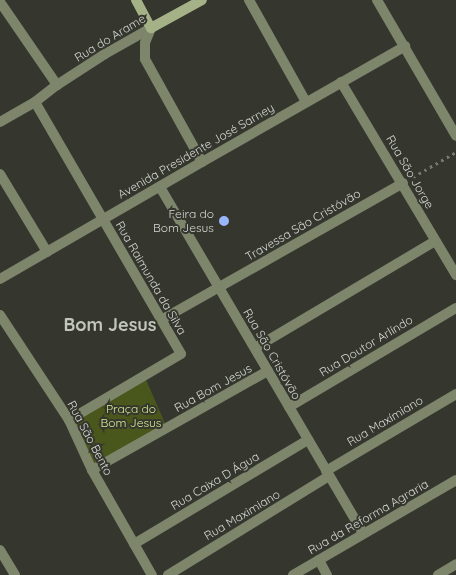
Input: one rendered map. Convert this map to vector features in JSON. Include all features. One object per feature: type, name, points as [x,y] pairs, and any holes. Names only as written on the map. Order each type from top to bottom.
[{"type":"main road","points":[[136,0],[151,28]]},
{"type":"main road","name":"Rua do Arame","points":[[151,28],[202,0]]},
{"type":"street","points":[[249,0],[306,102]]},
{"type":"street","points":[[377,0],[456,136]]},
{"type":"street","points":[[0,2],[56,85]]},
{"type":"street","name":"Rua do Arame","points":[[0,122],[35,102],[56,85],[151,28]]},
{"type":"street","points":[[151,28],[144,42],[145,59],[202,162]]},
{"type":"street","name":"Avenida Presidente José Sarney","points":[[0,279],[405,46]]},
{"type":"street","name":"Rua São Jorge","points":[[341,82],[403,183],[456,275]]},
{"type":"street","name":"Rua Raimunda da Silva","points":[[35,102],[180,354],[68,420]]},
{"type":"street","points":[[0,174],[46,252]]},
{"type":"street","name":"Travessa São Cristóvão","points":[[161,320],[403,183]]},
{"type":"street","name":"Rua São Cristóvão","points":[[160,187],[363,533]]},
{"type":"street","points":[[255,348],[435,241]]},
{"type":"street","name":"Rua Doutor Arlíndo","points":[[289,407],[456,308]]},
{"type":"street","name":"Rua São Bento","points":[[0,315],[68,420],[92,470],[152,575]]},
{"type":"street","name":"Rua Bom Jesus","points":[[92,470],[268,371]]},
{"type":"street","name":"Rua Maxímiano","points":[[328,473],[456,394]]},
{"type":"street","name":"Rua Caixa D Água","points":[[134,544],[308,440]]},
{"type":"street","name":"Rua Maximiano","points":[[168,575],[328,473]]},
{"type":"street","name":"Rua da Reforma Agraria","points":[[292,575],[456,480]]},
{"type":"street","points":[[0,550],[15,575]]},
{"type":"street","points":[[319,560],[327,575]]},
{"type":"street","points":[[438,575],[456,564]]},
{"type":"path","points":[[403,183],[456,152]]},
{"type":"green space","name":"Praça do Bom Jesus","points":[[144,375],[167,428],[92,470],[69,420]]},
{"type":"place","name":"Feira do Bom Jesus","points":[[224,221]]},
{"type":"district","name":"Bom Jesus","points":[[110,325]]}]
